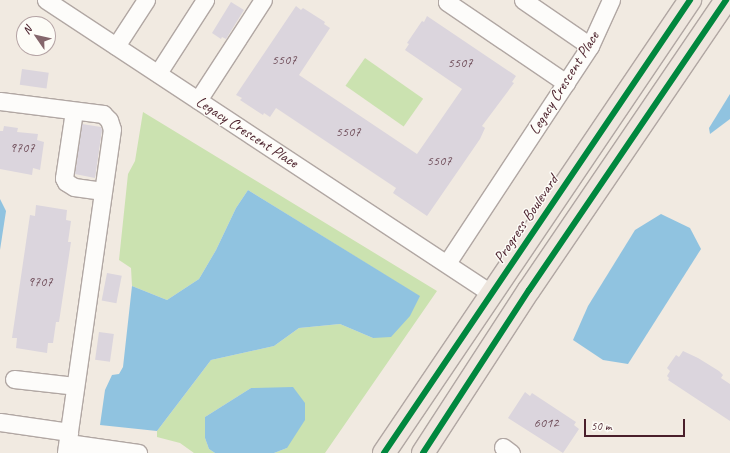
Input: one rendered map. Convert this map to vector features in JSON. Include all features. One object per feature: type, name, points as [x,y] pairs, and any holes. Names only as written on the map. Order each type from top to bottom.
[{"type":"main road","name":"Progress Boulevard","points":[[384,453],[690,0]]},
{"type":"main road","points":[[629,142],[628,127],[632,110],[667,59],[679,30],[699,0]]},
{"type":"main road","points":[[422,453],[529,290],[726,0]]},
{"type":"main road","points":[[492,294],[514,296],[529,290]]},
{"type":"street","name":"Legacy Crescent Place","points":[[46,0],[492,294]]},
{"type":"street","points":[[116,46],[146,0]]},
{"type":"street","points":[[158,73],[205,0]]},
{"type":"street","points":[[198,100],[263,0]]},
{"type":"street","points":[[448,0],[447,2],[566,83]]},
{"type":"street","points":[[523,0],[590,46]]},
{"type":"street","name":"Legacy Crescent Place","points":[[447,263],[590,46],[611,0]]},
{"type":"street","points":[[0,101],[102,114],[109,120],[112,129],[68,442]]},
{"type":"street","points":[[74,111],[64,178],[66,182],[74,187],[103,191]]},
{"type":"street","points":[[14,379],[75,386]]},
{"type":"street","points":[[0,422],[68,442],[138,453]]},
{"type":"green space","points":[[365,58],[423,99],[404,127],[345,86]]},
{"type":"green space","points":[[143,112],[437,291],[325,453],[274,453],[287,448],[251,388],[205,417],[205,438],[209,449],[215,453],[194,453],[180,443],[157,437],[157,431],[211,360],[274,346],[299,328],[340,324],[373,338],[419,296],[248,190],[236,208],[216,250],[199,279],[167,300],[132,286],[131,268],[119,260],[128,174],[135,161]]},
{"type":"water","points":[[730,94],[730,119],[710,134],[709,128]]},
{"type":"water","points":[[248,190],[420,296],[410,316],[391,337],[373,338],[340,324],[299,328],[274,346],[211,360],[157,431],[100,425],[105,390],[112,375],[119,374],[123,367],[132,286],[167,300],[199,279],[216,250],[236,208]]},
{"type":"water","points":[[0,199],[6,211],[0,250]]},
{"type":"water","points":[[661,214],[690,228],[701,249],[628,364],[603,360],[573,340],[588,306],[635,230]]},
{"type":"water","points":[[293,387],[305,403],[305,420],[287,448],[274,453],[215,453],[209,449],[205,438],[205,417],[251,388]]},
{"type":"building","points":[[231,2],[244,10],[226,39],[222,37],[221,39],[212,33]]},
{"type":"building","points":[[296,6],[301,10],[303,8],[325,22],[324,24],[330,28],[299,75],[417,154],[462,89],[405,50],[409,44],[407,43],[427,16],[516,76],[512,82],[514,83],[482,126],[485,128],[480,139],[427,216],[393,193],[396,188],[276,108],[270,117],[264,113],[263,115],[240,100],[242,98],[236,95]]},
{"type":"building","points":[[22,69],[49,73],[47,89],[20,85]]},
{"type":"building","points":[[82,124],[101,127],[102,130],[95,178],[75,174]]},
{"type":"building","points":[[4,126],[18,128],[17,132],[38,134],[37,140],[44,142],[40,170],[33,168],[32,175],[0,169],[0,131],[3,131]]},
{"type":"building","points":[[36,205],[67,210],[66,220],[71,221],[68,242],[71,242],[59,322],[56,322],[53,343],[48,343],[47,353],[16,348],[17,338],[12,338],[30,215],[35,216]]},
{"type":"building","points":[[107,273],[122,276],[116,303],[102,300]]},
{"type":"building","points":[[99,332],[114,334],[110,362],[95,360]]},
{"type":"building","points":[[683,351],[719,371],[723,375],[721,378],[730,384],[730,421],[668,380],[669,378],[667,376],[670,371],[667,368],[676,355],[679,357]]},
{"type":"building","points":[[525,392],[530,396],[532,393],[576,422],[574,425],[579,429],[563,453],[508,418]]},
{"type":"cycle path","points":[[384,453],[690,0]]},
{"type":"cycle path","points":[[423,453],[529,290],[726,0]]}]
